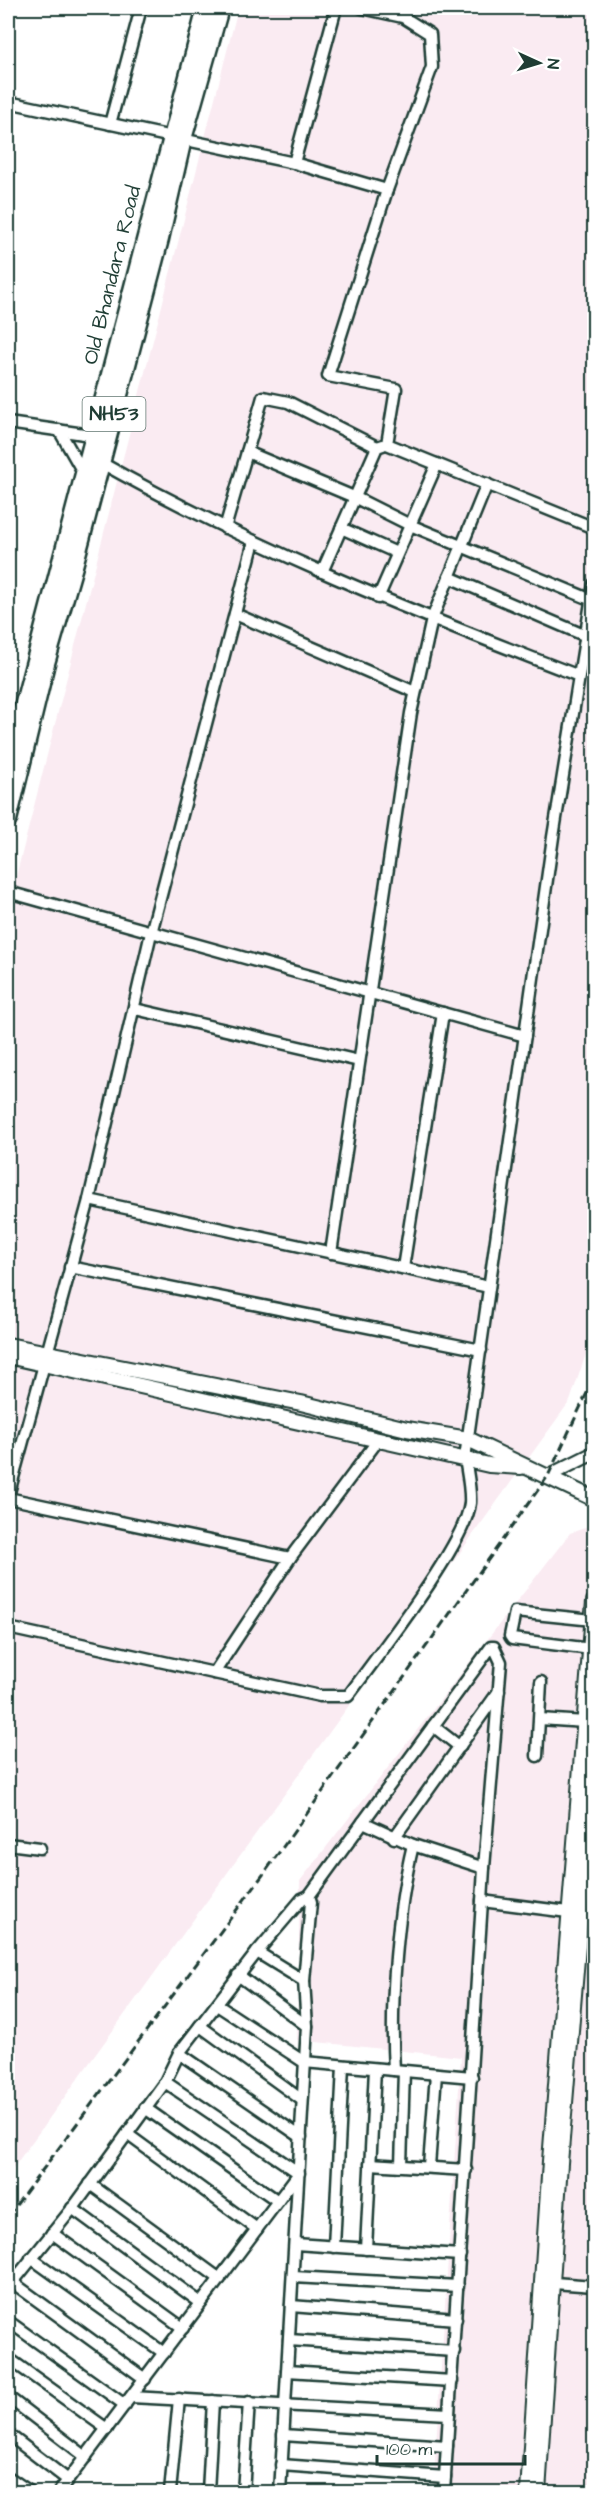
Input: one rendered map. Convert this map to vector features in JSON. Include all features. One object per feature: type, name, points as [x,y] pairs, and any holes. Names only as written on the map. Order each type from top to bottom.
[{"type":"highway","name":"Old Bhandara Road","points":[[8,764],[83,472],[94,459],[177,138],[206,8]]},
{"type":"highway","name":"NH53","points":[[177,138],[220,8]]},
{"type":"highway","name":"NH53","points":[[8,820],[94,459]]},
{"type":"main road","points":[[8,1345],[44,1357],[489,1465],[528,1467]]},
{"type":"main road","points":[[8,1356],[44,1357],[301,1403],[407,1429],[468,1439],[594,1499]]},
{"type":"main road","points":[[538,2493],[543,2350],[554,2283],[585,1722],[594,1601]]},
{"type":"main road","points":[[528,2493],[543,2350],[576,1913],[594,1754]]},
{"type":"street","points":[[110,124],[141,8]]},
{"type":"street","points":[[294,163],[336,8]]},
{"type":"street","points":[[322,572],[354,497],[382,445],[396,389],[328,376],[387,190],[432,68],[430,34],[403,17],[362,8]]},
{"type":"street","points":[[8,103],[294,163],[387,190]]},
{"type":"street","points":[[225,528],[262,397],[288,402],[382,445],[436,464],[594,528]]},
{"type":"street","points":[[8,423],[100,436]]},
{"type":"street","points":[[59,430],[83,472]]},
{"type":"street","points":[[247,452],[354,497],[410,525],[592,600]]},
{"type":"street","points":[[94,459],[174,504],[378,598],[579,676]]},
{"type":"street","points":[[378,598],[436,464]]},
{"type":"street","points":[[331,1253],[415,692],[432,619],[486,484]]},
{"type":"street","points":[[341,528],[397,553]]},
{"type":"street","points":[[254,541],[151,933],[89,1200],[44,1357],[8,1497],[290,1558]]},
{"type":"street","points":[[449,577],[586,636]]},
{"type":"street","points":[[8,1628],[320,1696],[348,1696],[407,1615],[458,1536],[470,1504],[465,1458],[553,837],[594,584]]},
{"type":"street","points":[[235,614],[415,692]]},
{"type":"street","points":[[8,892],[525,1036]]},
{"type":"street","points":[[135,1009],[359,1060]]},
{"type":"street","points":[[403,1268],[443,1013]]},
{"type":"street","points":[[89,1200],[489,1287]]},
{"type":"street","points":[[70,1267],[482,1350]]},
{"type":"street","points":[[213,1673],[290,1558],[379,1439]]},
{"type":"street","points":[[548,1476],[594,1453]]},
{"type":"street","points":[[591,1649],[512,1639],[510,1636],[515,1612],[593,1620]]},
{"type":"street","points":[[145,2379],[10,2285],[72,2208],[165,2082],[179,2053],[257,1952],[302,1899],[309,1896],[491,1647],[500,1656],[499,1691],[484,1868],[444,2493]]},
{"type":"street","points":[[537,1755],[541,1682]]},
{"type":"street","points":[[394,1838],[499,1691]]},
{"type":"street","points":[[540,1719],[585,1722]]},
{"type":"street","points":[[433,1726],[460,1747]]},
{"type":"street","points":[[363,1822],[394,1838],[484,1868]]},
{"type":"street","points":[[8,1844],[40,1848]]},
{"type":"street","points":[[401,2165],[399,2071],[393,2014],[405,1878],[413,1845]]},
{"type":"street","points":[[280,2493],[307,2026],[304,1981],[311,1902],[309,1896]]},
{"type":"street","points":[[482,1901],[576,1913]]},
{"type":"street","points":[[257,1952],[304,1981]]},
{"type":"street","points":[[238,1975],[307,2026]]},
{"type":"street","points":[[217,2005],[304,2062],[472,2077]]},
{"type":"street","points":[[200,2026],[302,2100]]},
{"type":"street","points":[[179,2053],[300,2137]]},
{"type":"street","points":[[334,2247],[343,2066]]},
{"type":"street","points":[[366,2249],[375,2069]]},
{"type":"street","points":[[429,2166],[436,2074]]},
{"type":"street","points":[[165,2082],[299,2173]]},
{"type":"street","points":[[145,2108],[278,2201]]},
{"type":"street","points":[[127,2134],[257,2229]]},
{"type":"street","points":[[370,2164],[466,2170]]},
{"type":"street","points":[[59,2493],[299,2173]]},
{"type":"street","points":[[90,2184],[220,2279]]},
{"type":"street","points":[[72,2208],[201,2303]]},
{"type":"street","points":[[51,2233],[183,2328]]},
{"type":"street","points":[[295,2244],[460,2255]]},
{"type":"street","points":[[31,2258],[164,2353]]},
{"type":"street","points":[[293,2277],[458,2286]]},
{"type":"street","points":[[554,2283],[594,2286]]},
{"type":"street","points":[[291,2306],[456,2319]]},
{"type":"street","points":[[8,2321],[128,2401],[179,2399],[449,2414]]},
{"type":"street","points":[[289,2340],[454,2351]]},
{"type":"street","points":[[8,2358],[107,2429]]},
{"type":"street","points":[[287,2371],[452,2381]]},
{"type":"street","points":[[8,2397],[86,2457]]},
{"type":"street","points":[[170,2493],[179,2399]]},
{"type":"street","points":[[208,2493],[213,2401]]},
{"type":"street","points":[[243,2493],[249,2402]]},
{"type":"street","points":[[8,2434],[68,2480]]},
{"type":"street","points":[[283,2435],[447,2446]]},
{"type":"street","points":[[281,2465],[445,2477]]},
{"type":"street","points":[[8,2477],[30,2493]]},
{"type":"shaded area","points":[[238,8],[594,8],[594,1330],[570,1401],[8,2175],[8,908]]},
{"type":"shaded area","points":[[594,1525],[594,2492],[433,2492],[461,2057],[297,2040],[300,1881],[570,1533]]},
{"type":"railway","points":[[8,2216],[268,1868],[548,1476],[594,1378]]}]
